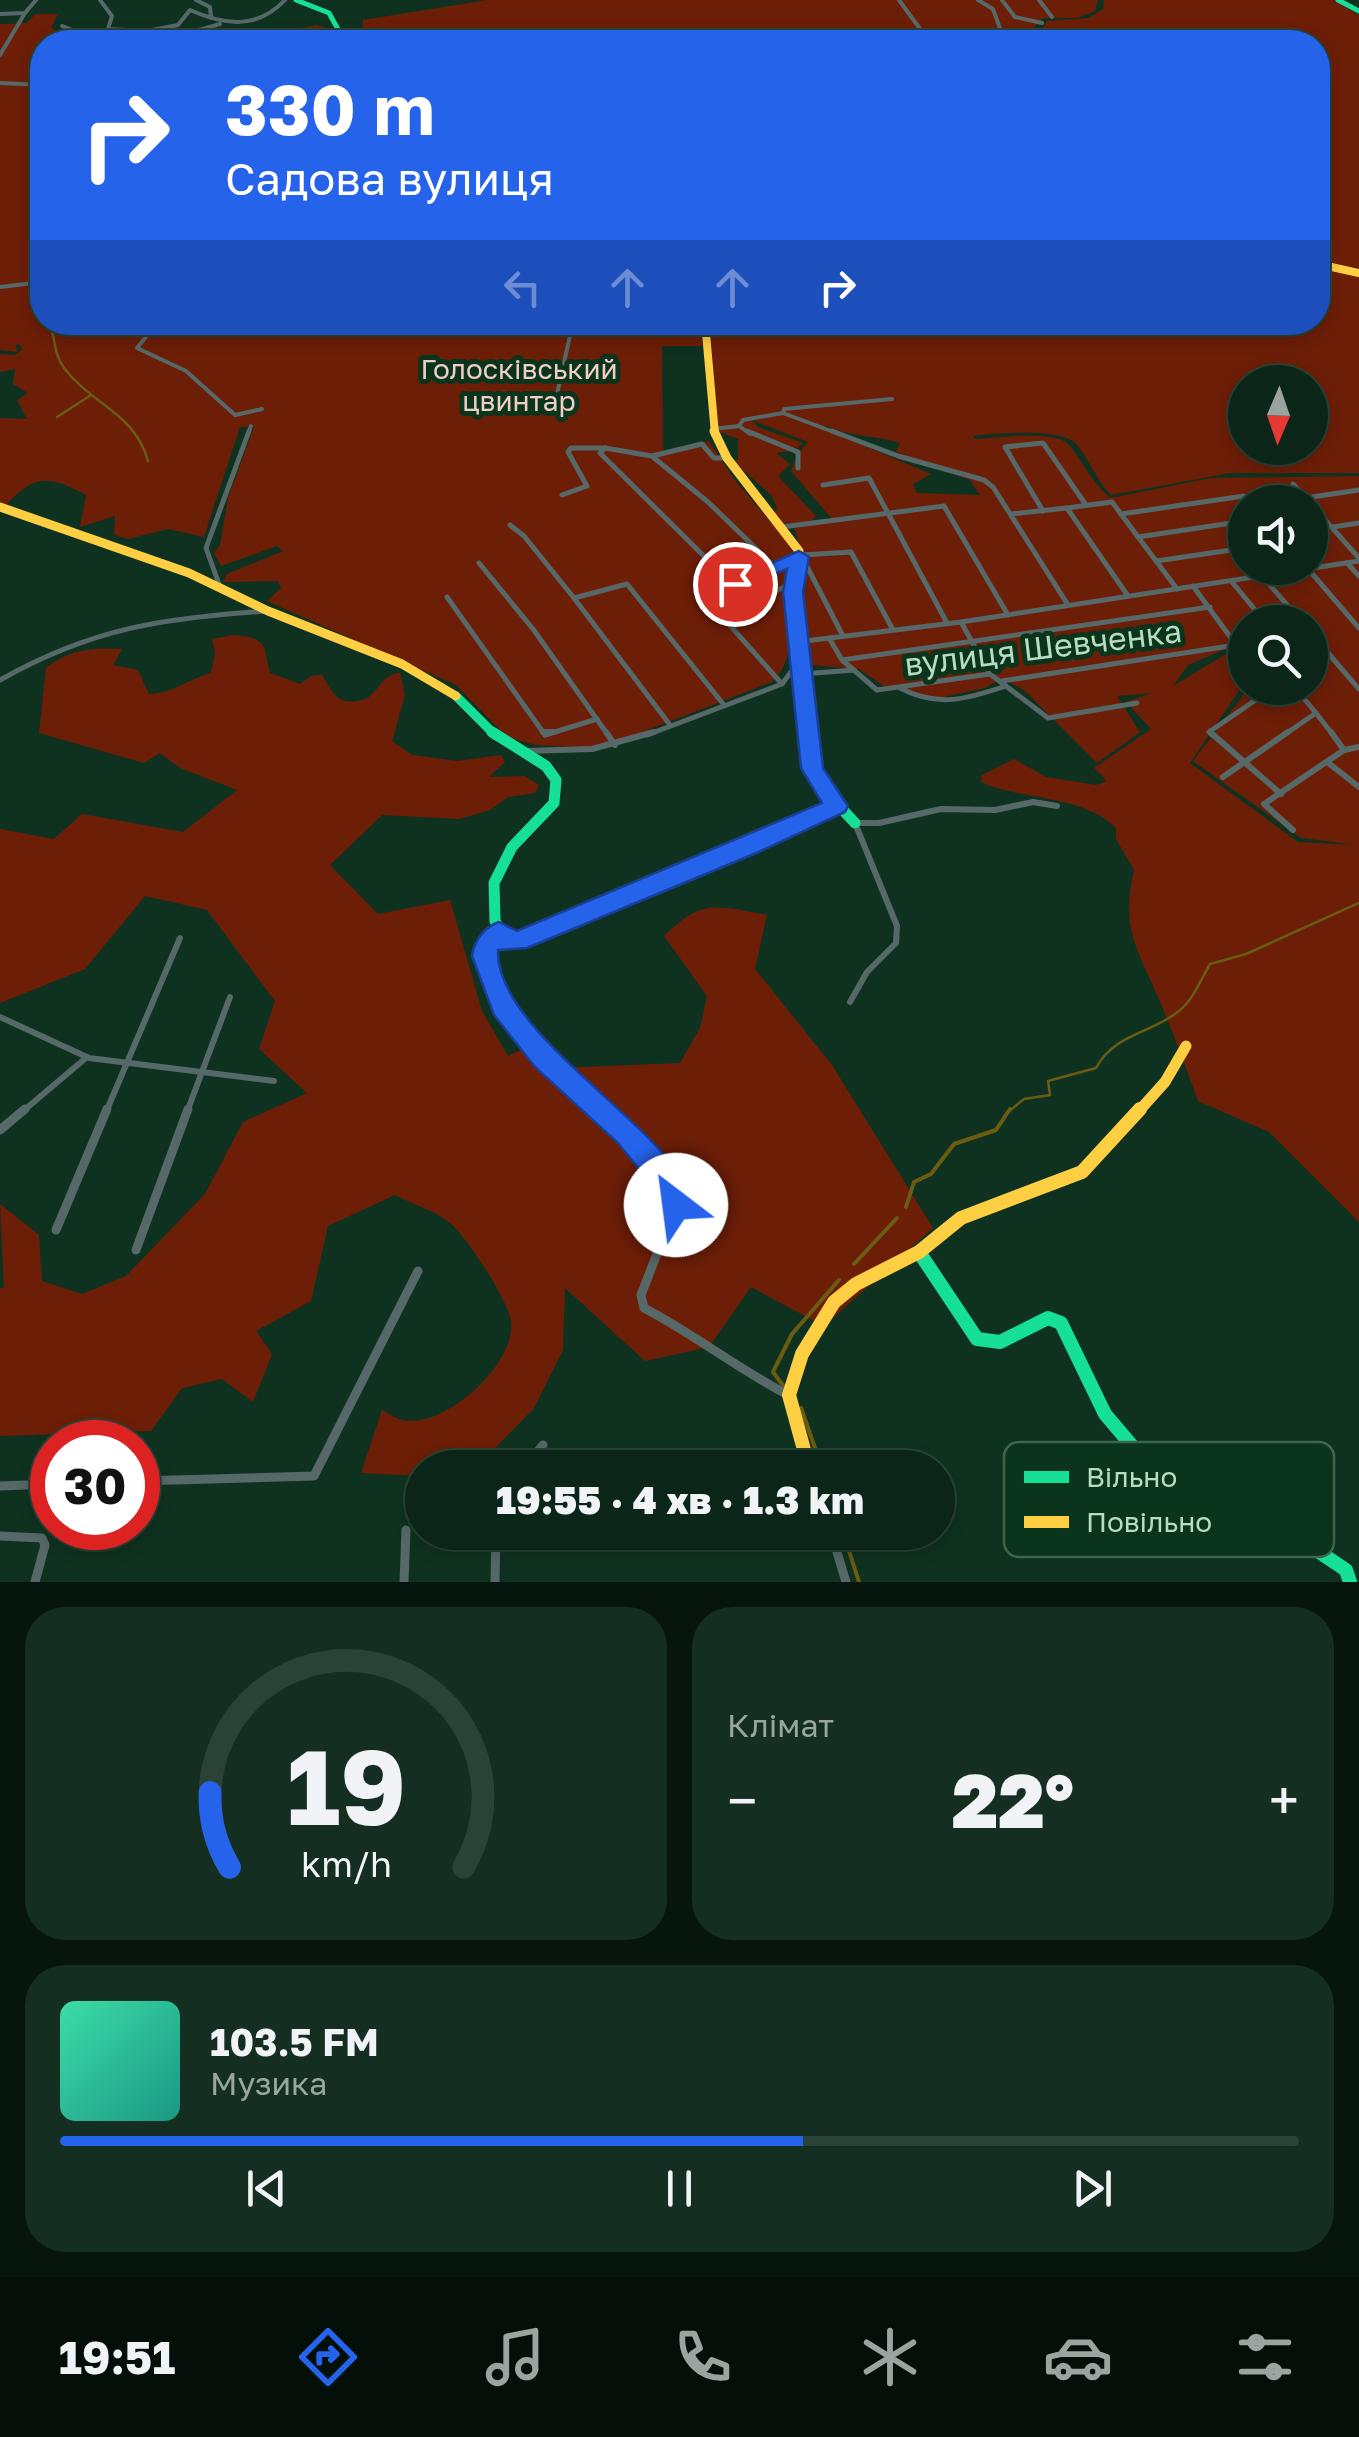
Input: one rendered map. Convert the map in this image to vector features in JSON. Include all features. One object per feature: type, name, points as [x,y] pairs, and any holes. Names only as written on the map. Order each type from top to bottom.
[{"type":"street","points":[[0,55],[36,0]]},
{"type":"street","points":[[100,0],[112,16],[106,28],[115,30]]},
{"type":"street","points":[[196,0],[210,7],[210,18]]},
{"type":"street","points":[[198,30],[270,14],[286,0]]},
{"type":"street","points":[[296,0],[328,14],[338,30]]},
{"type":"street","points":[[899,0],[921,30]]},
{"type":"street","points":[[978,0],[994,9],[1001,30]]},
{"type":"street","points":[[1002,0],[1014,16],[1042,23]]},
{"type":"street","points":[[1040,0],[1052,17]]},
{"type":"street","points":[[1338,0],[1359,11]]},
{"type":"street","points":[[154,30],[178,24],[190,10],[220,23]]},
{"type":"street","points":[[0,14],[25,13]]},
{"type":"street","points":[[62,26],[72,30]]},
{"type":"street","points":[[0,82],[30,84]]},
{"type":"street","points":[[1330,267],[1359,273]]},
{"type":"street","points":[[0,288],[30,284]]},
{"type":"street","points":[[148,335],[137,348],[186,372],[230,413],[241,419],[262,409]]},
{"type":"street","points":[[492,401],[542,407],[554,403],[570,335]]},
{"type":"street","points":[[706,335],[712,424],[727,458],[800,554],[843,636]]},
{"type":"street","points":[[783,413],[784,409],[892,398]]},
{"type":"street","points":[[739,426],[743,420],[783,413],[898,456],[984,480],[1068,606]]},
{"type":"street","points":[[712,424],[739,426],[753,436],[798,452],[798,468]]},
{"type":"street","points":[[220,587],[206,548],[251,426]]},
{"type":"street","points":[[1043,511],[1005,448],[1043,443],[1086,505]]},
{"type":"street","points":[[562,495],[586,486],[568,450],[605,448],[652,456],[702,444],[714,458],[727,458]]},
{"type":"street","points":[[605,448],[600,453],[630,486],[727,581],[735,584],[800,554],[854,554],[892,628]]},
{"type":"street","points":[[652,456],[708,502],[774,566]]},
{"type":"street","points":[[822,485],[869,478],[947,623]]},
{"type":"street","points":[[1328,497],[1359,490]]},
{"type":"street","points":[[1121,514],[1228,498]]},
{"type":"street","points":[[1010,514],[1108,501],[1177,589]]},
{"type":"street","points":[[782,527],[944,506],[1008,615]]},
{"type":"street","points":[[0,507],[108,542],[402,664],[450,690],[496,736],[546,766],[558,788],[554,804],[520,832],[502,858],[495,877],[492,902],[503,936]]},
{"type":"street","points":[[1067,508],[1128,596]]},
{"type":"street","points":[[1331,527],[1359,523]]},
{"type":"street","points":[[1138,537],[1228,524]]},
{"type":"street","points":[[1328,524],[1359,560],[1328,566]]},
{"type":"street","points":[[510,525],[524,536],[574,598],[670,725]]},
{"type":"street","points":[[1156,561],[1228,550]]},
{"type":"street","points":[[800,554],[795,583],[797,678],[812,768],[817,782],[855,823],[897,926],[896,943],[867,972],[850,1002]]},
{"type":"street","points":[[479,563],[524,616],[616,745]]},
{"type":"street","points":[[1347,563],[1359,576]]},
{"type":"street","points":[[797,642],[1228,582]]},
{"type":"street","points":[[720,614],[795,583]]},
{"type":"street","points":[[574,598],[627,584],[724,705]]},
{"type":"street","points":[[1235,585],[1251,605]]},
{"type":"street","points":[[1270,585],[1287,605]]},
{"type":"street","points":[[1324,585],[1359,628]]},
{"type":"street","points":[[1193,586],[1210,607]]},
{"type":"street","points":[[704,596],[797,678]]},
{"type":"street","points":[[447,598],[545,735],[597,719]]},
{"type":"street","points":[[842,660],[1210,607]]},
{"type":"street","name":"вулиця Шевченка","points":[[524,751],[616,745],[797,678],[855,670],[878,690],[990,674],[1004,684],[1236,645],[1210,607]]},
{"type":"street","points":[[0,680],[64,646],[91,639],[163,624],[268,611]]},
{"type":"street","points":[[961,622],[990,674]]},
{"type":"street","points":[[829,638],[842,660],[855,670]]},
{"type":"street","points":[[1328,653],[1359,690]]},
{"type":"street","points":[[899,688],[924,703],[937,704],[1004,684],[1048,718],[1137,703]]},
{"type":"street","points":[[1248,705],[1209,732],[1281,794]]},
{"type":"street","points":[[1309,705],[1344,750]]},
{"type":"street","points":[[1223,778],[1316,713]]},
{"type":"street","points":[[1293,830],[1263,808],[1344,750],[1359,747]]},
{"type":"street","points":[[1327,762],[1359,787]]},
{"type":"street","points":[[855,823],[879,823],[942,809],[995,810],[1033,802],[1057,806]]},
{"type":"street","points":[[790,1395],[759,1380],[694,1334],[644,1308],[642,1296],[676,1205],[675,1192],[628,1134],[544,1059],[503,1007],[485,956],[486,946],[503,936],[518,941],[746,848],[837,806]]},
{"type":"street","points":[[56,1230],[180,938]]},
{"type":"street","points":[[136,1250],[230,997]]},
{"type":"street","points":[[0,1016],[87,1057],[274,1081]]},
{"type":"street","points":[[804,1450],[790,1395],[802,1354],[834,1302],[856,1284],[919,1252],[961,1218],[1082,1172],[1165,1082],[1186,1046]]},
{"type":"street","points":[[0,1130],[87,1057]]},
{"type":"street","points":[[919,1252],[977,1339],[1000,1342],[1048,1318],[1061,1323],[1105,1414],[1129,1442]]},
{"type":"street","points":[[160,1480],[314,1476],[418,1270]]},
{"type":"street","points":[[540,1450],[544,1445]]},
{"type":"street","points":[[0,1486],[30,1485]]},
{"type":"street","points":[[0,1536],[42,1538],[45,1545],[35,1582]]},
{"type":"street","points":[[404,1582],[405,1550]]},
{"type":"street","points":[[495,1582],[496,1550]]},
{"type":"street","points":[[836,1550],[846,1582]]},
{"type":"street","points":[[1327,1557],[1346,1570],[1350,1582]]},
{"type":"green space","points":[[487,0],[1098,0],[1095,11],[1077,18],[1043,18],[1032,30],[362,30],[363,20]]},
{"type":"green space","points":[[1104,0],[1333,0],[1359,15],[1359,269],[1330,263],[1330,30],[1040,30],[1047,21],[1089,18],[1103,9]]},
{"type":"green space","name":"Голосківський цвинтар","points":[[36,14],[58,14],[51,28],[56,30],[30,30],[30,335],[702,335],[702,346],[662,346],[663,452],[709,441],[734,479],[794,549],[787,585],[788,653],[772,682],[590,748],[535,745],[507,737],[456,685],[267,601],[281,588],[278,581],[223,582],[227,574],[283,551],[277,546],[221,566],[214,553],[220,545],[228,498],[254,427],[240,427],[204,537],[168,529],[128,539],[114,535],[115,516],[80,527],[86,495],[52,481],[34,483],[5,506],[0,505],[0,418],[27,419],[17,400],[28,393],[13,384],[15,369],[0,372],[0,354],[15,355],[22,350],[20,344],[16,345],[17,352],[0,350],[0,24],[26,23]]},
{"type":"green space","points":[[317,25],[329,30],[292,30]]},
{"type":"green space","points":[[1330,269],[1359,275],[1359,473],[1230,473],[1111,495],[1079,448],[1067,438],[1026,433],[973,436],[1040,436],[1063,441],[1110,498],[1211,478],[1359,476],[1359,1222],[1269,1132],[1198,1101],[1137,950],[1129,908],[1134,870],[1116,839],[1116,828],[1086,809],[981,782],[982,775],[1014,759],[1046,777],[1096,785],[1107,781],[1094,768],[1151,729],[1126,702],[1152,693],[1117,696],[1140,732],[1097,763],[1025,691],[1002,678],[985,688],[939,698],[885,687],[859,669],[810,665],[803,612],[807,568],[794,527],[832,519],[791,471],[808,442],[752,420],[758,427],[803,443],[794,451],[776,453],[790,464],[778,476],[816,516],[810,522],[781,524],[773,514],[777,508],[772,496],[734,462],[738,460],[738,439],[718,431],[710,335],[1330,335]],"holes":[[[819,427],[900,443],[896,452],[970,480],[980,495],[917,493],[913,484],[931,474]],[[1228,605],[1328,605],[1328,705],[1236,705],[1193,761],[1301,838],[1358,845],[1298,842],[1190,763],[1229,705],[1228,654],[1173,686],[1188,665],[1228,648]]]},
{"type":"green space","points":[[234,635],[259,641],[270,673],[300,684],[311,676],[322,675],[344,701],[366,699],[389,676],[400,673],[405,695],[392,741],[412,755],[457,761],[501,755],[505,762],[489,777],[524,776],[539,785],[535,793],[508,797],[490,810],[459,819],[382,815],[330,865],[378,914],[450,900],[482,1011],[508,1056],[528,1046],[558,1068],[680,1063],[700,1028],[707,996],[664,936],[700,910],[722,908],[767,915],[755,969],[832,1065],[933,1228],[824,1326],[751,1287],[709,1347],[645,1361],[565,1288],[563,1350],[534,1408],[493,1450],[405,1450],[405,1475],[361,1473],[382,1410],[400,1419],[420,1420],[457,1404],[491,1373],[510,1338],[511,1321],[503,1299],[466,1241],[444,1219],[395,1195],[328,1226],[311,1301],[256,1331],[272,1354],[253,1402],[222,1379],[182,1388],[159,1420],[30,1420],[30,1435],[0,1436],[0,1288],[4,1288],[0,1204],[39,1235],[42,1281],[82,1294],[126,1276],[205,1194],[243,1122],[307,1093],[259,1049],[275,1001],[207,910],[145,896],[85,969],[0,1003],[0,829],[54,839],[82,814],[183,832],[237,790],[180,768],[160,753],[144,763],[39,733],[46,668],[82,651],[122,649],[113,665],[138,670],[149,694],[157,693],[211,673],[215,653],[212,639]]},
{"type":"waterway","points":[[52,335],[64,368],[133,431],[148,461]]},
{"type":"waterway","points":[[57,417],[91,395]]},
{"type":"waterway","points":[[1008,1112],[1024,1099],[1050,1095],[1048,1081],[1096,1068],[1123,1041],[1179,1011],[1210,964],[1246,954],[1359,903]]},
{"type":"waterway","points":[[906,1207],[914,1182],[931,1174],[954,1144],[996,1130],[1008,1112]]},
{"type":"waterway","points":[[854,1264],[897,1218]]},
{"type":"waterway","points":[[784,1387],[773,1372],[792,1334],[839,1280]]},
{"type":"waterway","points":[[801,1408],[816,1450]]},
{"type":"waterway","points":[[849,1550],[859,1582]]},
{"type":"traffic: fast","points":[[296,0],[329,13],[338,30]]},
{"type":"traffic: fast","points":[[1338,0],[1359,11]]},
{"type":"traffic: fast","points":[[802,671],[812,768],[817,782],[855,823]]},
{"type":"traffic: fast","points":[[456,696],[496,736],[546,766],[556,780],[554,803],[512,847],[494,883],[495,921],[506,941],[518,941],[746,848],[837,806]]},
{"type":"traffic: fast","points":[[919,1252],[977,1339],[1000,1342],[1048,1318],[1061,1323],[1105,1414],[1129,1442]]},
{"type":"traffic: fast","points":[[1327,1557],[1346,1570],[1350,1582]]},
{"type":"traffic: slow","points":[[1330,267],[1359,273]]},
{"type":"traffic: slow","points":[[706,335],[713,429],[727,458],[799,551],[793,592],[802,671]]},
{"type":"traffic: slow","points":[[0,507],[189,573],[268,611],[402,664],[456,696]]},
{"type":"traffic: slow","points":[[804,1450],[789,1395],[802,1354],[834,1302],[856,1284],[919,1252],[961,1218],[1082,1172],[1165,1082],[1186,1046]]},
{"type":"route","points":[[676,1205],[675,1192],[628,1134],[544,1059],[503,1007],[485,956],[486,946],[499,932],[506,941],[518,941],[746,848],[837,806],[817,782],[812,768],[807,691],[797,642],[793,592],[799,557],[735,584]]}]
